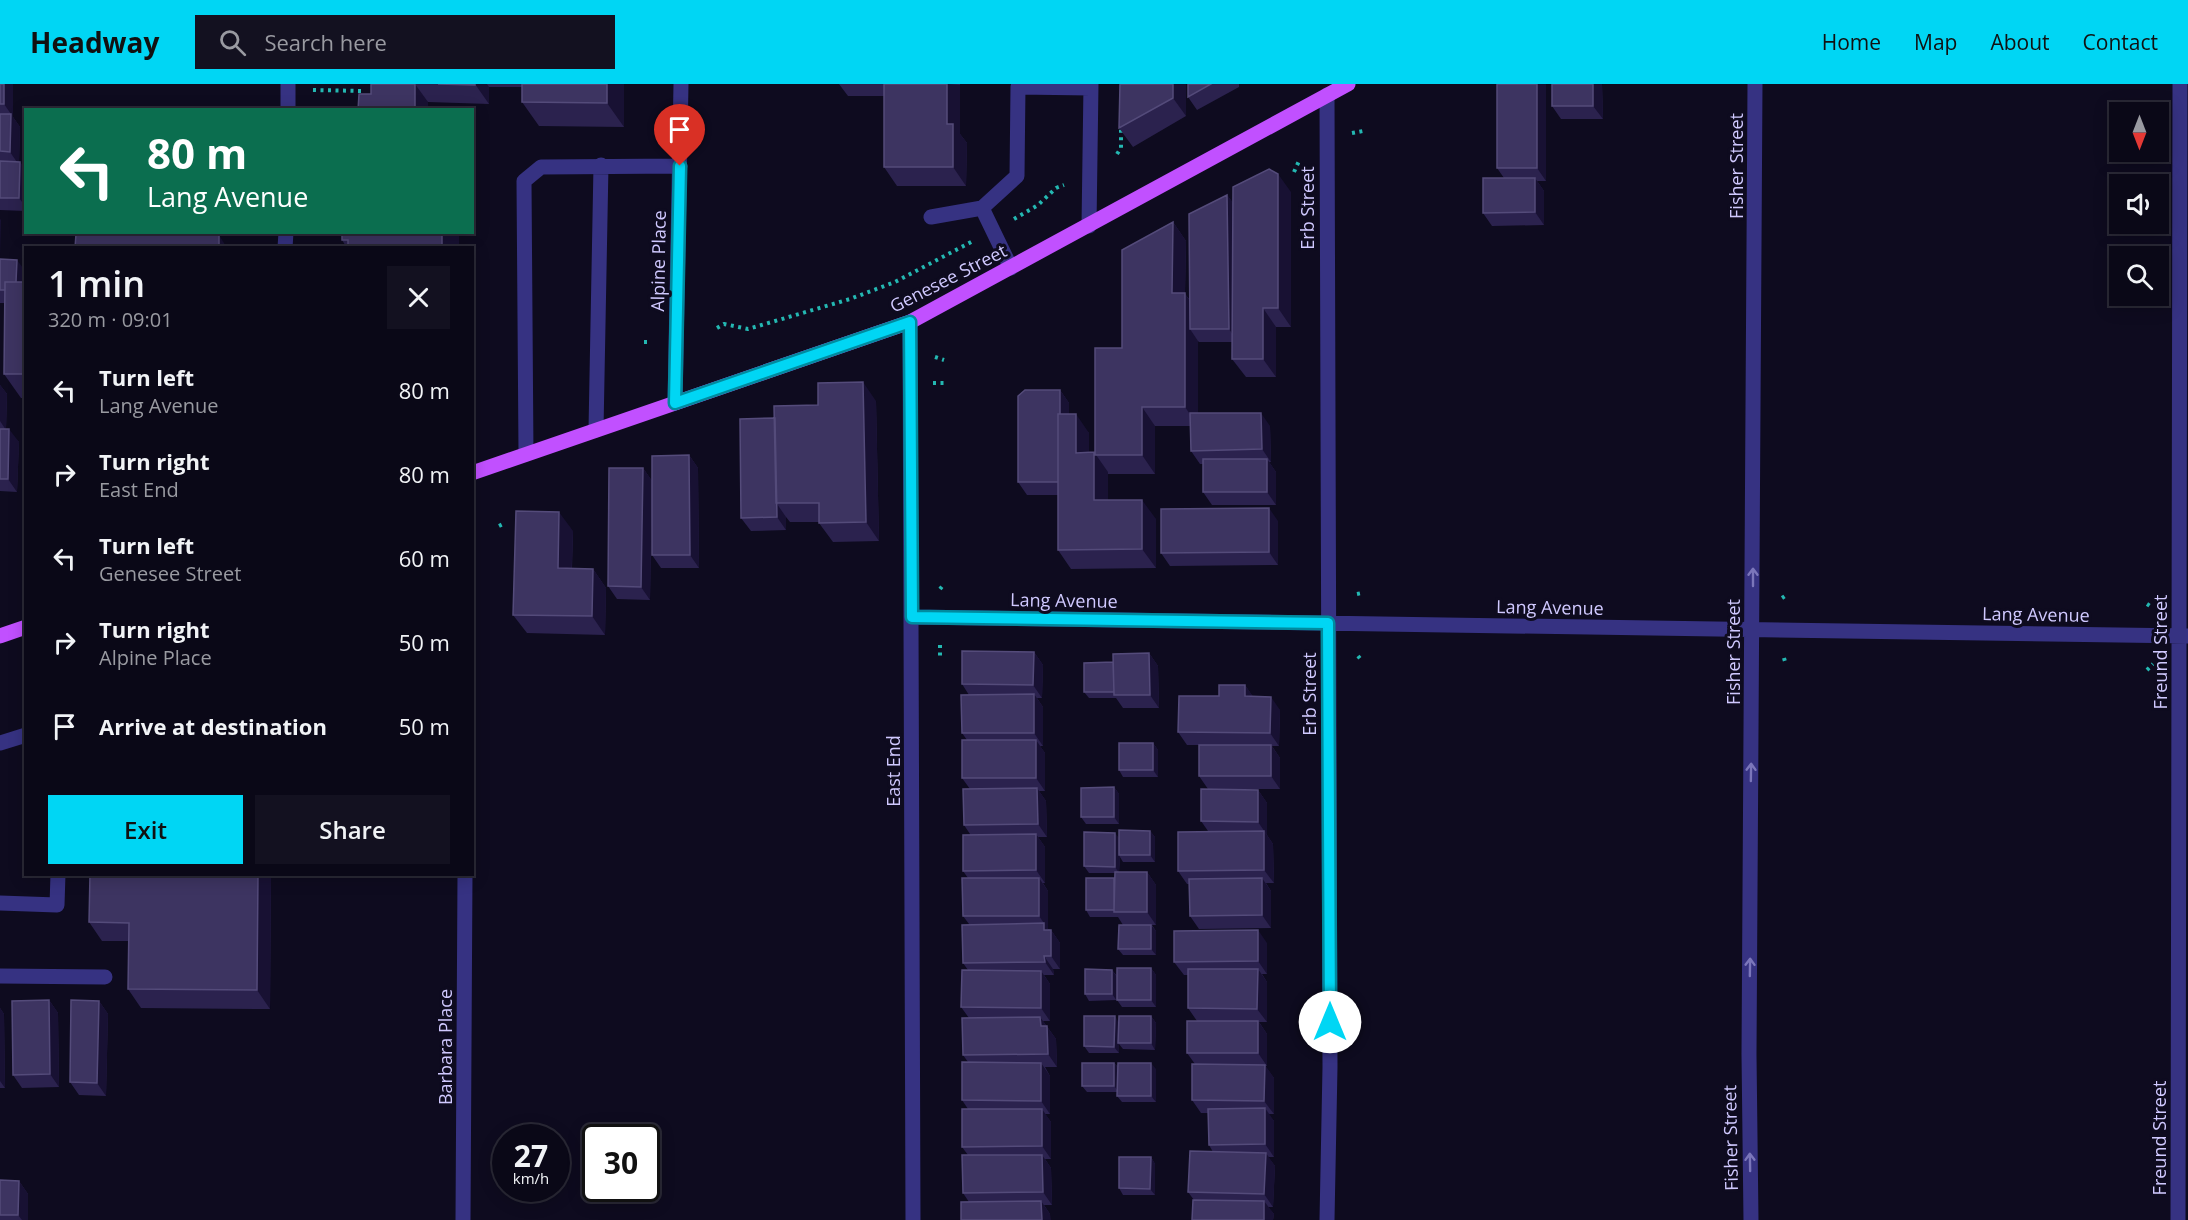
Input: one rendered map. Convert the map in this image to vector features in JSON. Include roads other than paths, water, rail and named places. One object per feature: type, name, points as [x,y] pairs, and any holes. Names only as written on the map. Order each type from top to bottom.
[{"type":"main road","name":"Genesee Street","points":[[474,472],[910,322],[918,315],[1011,268],[1348,84]]},
{"type":"main road","points":[[0,636],[24,628]]},
{"type":"street","points":[[288,84],[288,108]]},
{"type":"street","name":"Alpine Place","points":[[675,403],[681,84]]},
{"type":"street","name":"Fisher Street","points":[[1751,1220],[1749,1054],[1755,84]]},
{"type":"street","name":"Freund Street","points":[[2178,1220],[2184,636],[2180,84]]},
{"type":"street","points":[[930,217],[982,208],[1017,176],[1018,87],[1091,86],[1089,226]]},
{"type":"street","name":"Erb Street","points":[[1327,95],[1330,1067],[1327,1220]]},
{"type":"street","points":[[596,430],[601,165]]},
{"type":"street","points":[[526,454],[524,181],[542,167],[680,166]]},
{"type":"street","points":[[982,208],[1011,268]]},
{"type":"street","name":"East End","points":[[910,322],[913,1220]]},
{"type":"street","name":"Lang Avenue","points":[[912,617],[2184,636]]},
{"type":"street","points":[[0,743],[24,736]]},
{"type":"street","points":[[0,903],[57,904],[58,876]]},
{"type":"street","name":"Barbara Place","points":[[463,1220],[465,876]]},
{"type":"street","points":[[0,976],[105,977]]}]
